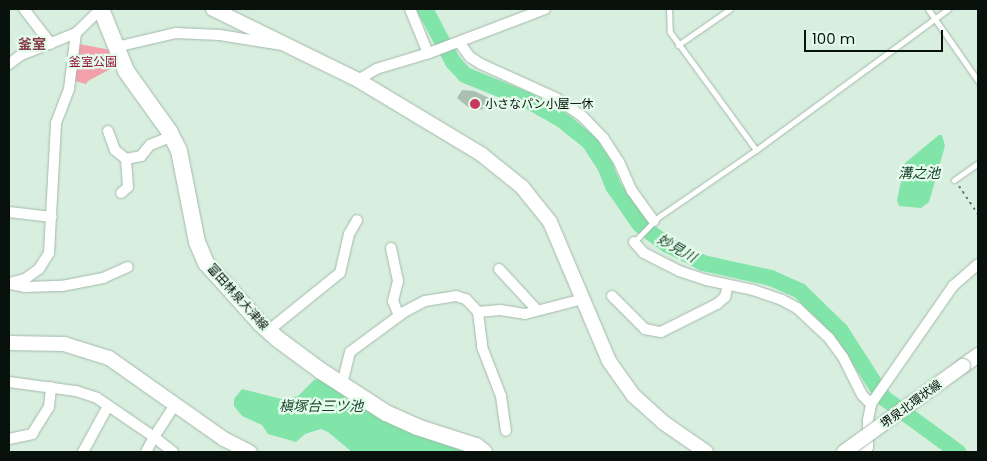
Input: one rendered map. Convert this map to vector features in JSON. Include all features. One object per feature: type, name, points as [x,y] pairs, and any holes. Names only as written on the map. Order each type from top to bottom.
[{"type":"main road","name":"富田林泉大津線","points":[[101,9],[133,83],[172,136],[179,151],[196,242],[206,263],[268,331],[342,384],[417,428],[476,446],[484,452]]},
{"type":"street","points":[[24,9],[51,44]]},
{"type":"street","points":[[9,64],[21,55],[76,33],[101,9]]},
{"type":"street","points":[[214,9],[358,80],[481,154],[522,187],[550,222],[609,361],[633,395],[664,423],[706,452]]},
{"type":"street","points":[[410,9],[429,53]]},
{"type":"street","points":[[358,80],[376,69],[429,53],[545,9]]},
{"type":"street","points":[[9,283],[24,279],[39,269],[49,253],[56,123],[69,88],[76,33]]},
{"type":"street","points":[[116,47],[176,33],[220,35],[272,45],[290,45]]},
{"type":"street","points":[[459,42],[470,56],[481,64],[556,98],[583,118],[604,139],[632,191],[654,221]]},
{"type":"street","points":[[108,131],[115,150],[126,159],[128,186],[121,193]]},
{"type":"street","points":[[126,159],[141,156],[150,145],[172,136]]},
{"type":"street","points":[[9,212],[52,217]]},
{"type":"street","points":[[268,331],[340,273],[349,234],[357,220]]},
{"type":"street","points":[[634,242],[644,253],[679,271],[782,300],[814,321],[843,357],[862,395],[871,404]]},
{"type":"street","points":[[391,248],[398,281],[393,301],[399,316]]},
{"type":"street","points":[[862,452],[868,447],[868,420],[871,404],[953,286],[978,264]]},
{"type":"street","points":[[9,283],[25,287],[62,286],[103,278],[128,267]]},
{"type":"street","points":[[499,268],[536,309]]},
{"type":"street","points":[[612,296],[645,329],[661,332],[717,304],[724,297],[728,285]]},
{"type":"street","points":[[342,384],[350,352],[399,316],[425,301],[456,296],[466,299],[478,312],[482,348],[501,396],[506,430]]},
{"type":"street","points":[[478,312],[500,310],[525,314],[536,309],[583,299]]},
{"type":"street","points":[[9,343],[64,344],[109,358],[224,439],[250,452]]},
{"type":"street","name":"堺泉北環状線","points":[[844,452],[978,355]]},
{"type":"street","points":[[9,382],[76,391],[96,398],[173,452]]},
{"type":"street","points":[[9,439],[32,434],[49,407],[51,387]]},
{"type":"street","points":[[146,452],[174,405]]},
{"type":"street","points":[[83,452],[108,406]]},
{"type":"lane","points":[[669,9],[670,32],[678,45],[756,150]]},
{"type":"lane","points":[[678,45],[730,9]]},
{"type":"lane","points":[[928,9],[978,81]]},
{"type":"lane","points":[[634,242],[654,221],[756,150],[948,9]]},
{"type":"lane","points":[[954,180],[978,163]]},
{"type":"path","points":[[954,180],[978,214]]},
{"type":"green space","name":"釜室公園","points":[[79,44],[111,50],[116,66],[88,81],[86,84],[75,81]]},
{"type":"water","name":"溝之池","points":[[939,135],[942,135],[945,146],[929,202],[921,208],[899,206],[897,200],[905,163]]},
{"type":"water","name":"槇塚台三ツ池","points":[[318,379],[472,452],[352,452],[328,432],[321,429],[305,434],[296,442],[268,434],[262,425],[242,416],[234,406],[234,399],[242,389],[281,399],[298,396],[314,380]]},
{"type":"building","name":"小さなパン小屋一休","points":[[462,90],[474,91],[489,98],[483,109],[473,111],[457,98]]},
{"type":"waterway","name":"妙見川","points":[[425,9],[453,62],[465,75],[527,100],[562,120],[590,143],[605,166],[613,186],[640,225],[668,245],[703,263],[771,278],[800,291],[841,331],[884,398],[958,452]]},
{"type":"place","name":"小さなパン小屋一休","points":[[475,104]]},
{"type":"district","name":"釜室","points":[[32,44]]}]
